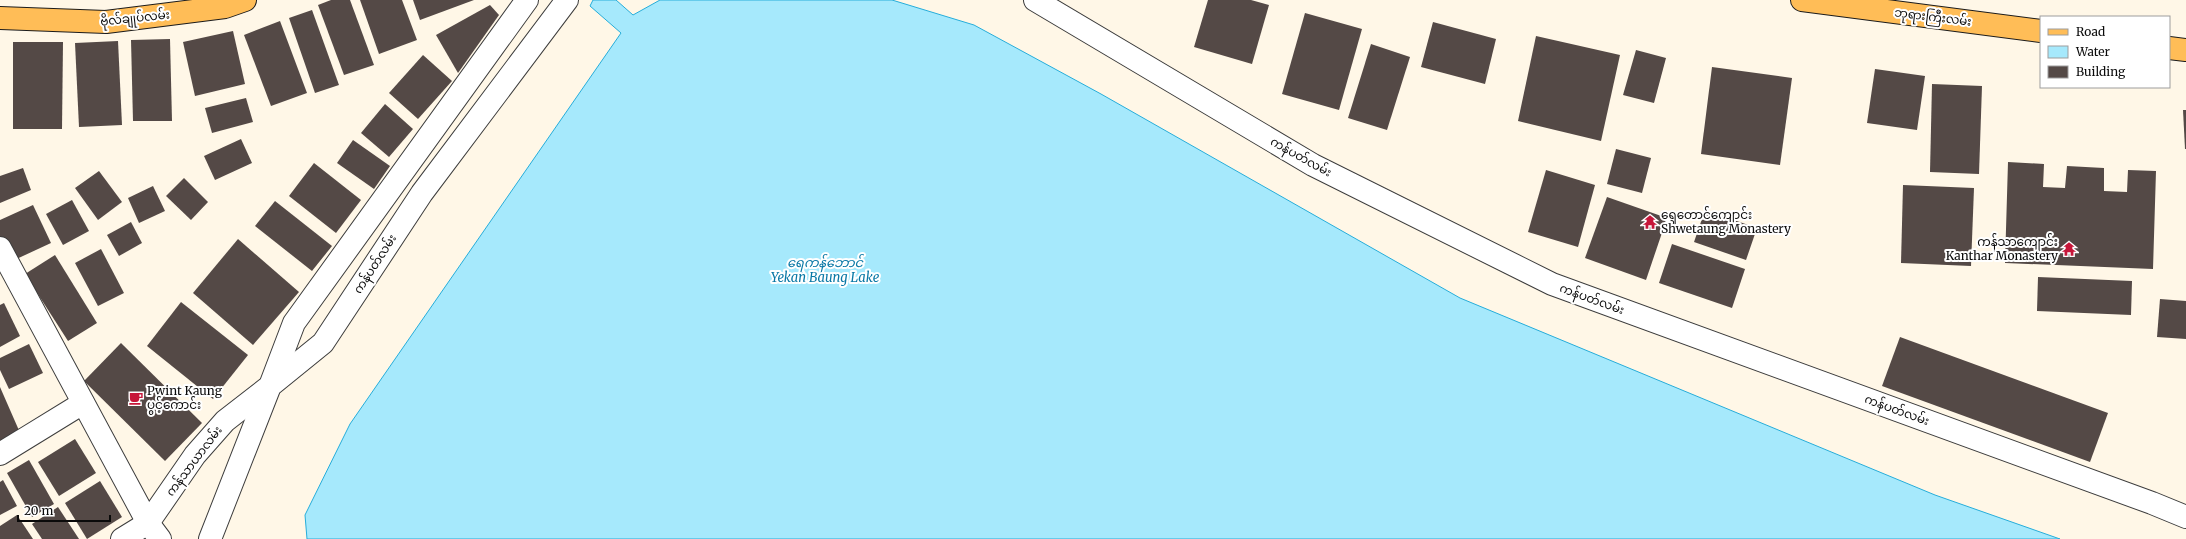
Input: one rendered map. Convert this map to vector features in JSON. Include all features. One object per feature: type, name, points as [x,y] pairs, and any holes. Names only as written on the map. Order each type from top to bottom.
[{"type":"main road","name":"ဗိုလ်ချုပ်လမ်း","points":[[0,18],[106,22],[225,7],[245,0]]},
{"type":"main road","name":"ဘုရားကြီးလမ်း","points":[[1802,0],[2040,31]]},
{"type":"main road","points":[[2170,48],[2186,50]]},
{"type":"street","points":[[270,386],[294,323],[527,0]]},
{"type":"street","name":"ကန်ပတ်လမ်း","points":[[210,539],[270,386],[323,343],[422,193],[567,0]]},
{"type":"street","name":"ကန်ပတ်လမ်း","points":[[1035,0],[1313,165],[1552,284],[2152,503],[2186,517]]},
{"type":"street","points":[[0,248],[154,531]]},
{"type":"street","name":"ကန်သာယာလမ်း","points":[[122,539],[154,531],[195,455],[225,421],[270,386]]},
{"type":"street","points":[[0,454],[83,403]]},
{"type":"water","name":"ရေကန်ဘောင် Yekan Baung Lake","points":[[593,0],[616,0],[633,15],[660,0],[892,0],[974,25],[1101,94],[1460,298],[1935,495],[2060,539],[307,539],[305,515],[350,424],[621,33],[590,6]]},
{"type":"building","points":[[331,0],[350,0],[374,65],[344,75],[318,5]]},
{"type":"building","points":[[360,0],[402,0],[417,40],[379,54]]},
{"type":"building","points":[[413,0],[474,0],[420,20]]},
{"type":"building","points":[[1208,0],[1251,0],[1269,5],[1252,64],[1194,47]]},
{"type":"building","points":[[490,5],[499,15],[458,73],[436,35]]},
{"type":"building","points":[[312,10],[339,85],[315,93],[289,18]]},
{"type":"building","points":[[1305,13],[1362,29],[1339,110],[1282,94]]},
{"type":"building","points":[[280,21],[307,93],[271,106],[244,35]]},
{"type":"building","points":[[1433,22],[1496,39],[1485,84],[1421,67]]},
{"type":"building","points":[[233,31],[245,84],[195,96],[183,42]]},
{"type":"building","points":[[1536,36],[1620,55],[1601,141],[1518,121]]},
{"type":"building","points":[[170,39],[172,121],[133,121],[131,40]]},
{"type":"building","points":[[118,41],[122,125],[79,127],[75,43]]},
{"type":"building","points":[[13,42],[63,42],[62,129],[13,129]]},
{"type":"building","points":[[1371,44],[1410,57],[1387,130],[1348,118]]},
{"type":"building","points":[[1636,50],[1666,58],[1654,103],[1623,95]]},
{"type":"building","points":[[423,55],[452,81],[418,119],[389,93]]},
{"type":"building","points":[[1712,67],[1792,78],[1780,165],[1701,154]]},
{"type":"building","points":[[1875,69],[1925,76],[1917,130],[1867,123]]},
{"type":"building","points":[[1932,84],[1982,86],[1979,174],[1930,172]]},
{"type":"building","points":[[246,98],[253,122],[212,133],[205,108]]},
{"type":"building","points":[[385,104],[413,129],[389,157],[361,133]]},
{"type":"building","points":[[2183,110],[2186,110],[2186,149],[2185,149]]},
{"type":"building","points":[[241,139],[252,163],[215,180],[204,156]]},
{"type":"building","points":[[353,140],[390,166],[374,189],[337,163]]},
{"type":"building","points":[[1616,149],[1651,158],[1642,193],[1607,184]]},
{"type":"building","points":[[2008,162],[2044,164],[2043,187],[2065,188],[2067,166],[2104,168],[2104,191],[2127,192],[2128,170],[2156,171],[2153,269],[2005,263]]},
{"type":"building","points":[[314,163],[361,200],[336,233],[289,196]]},
{"type":"building","points":[[23,168],[31,190],[0,203],[0,176]]},
{"type":"building","points":[[1546,170],[1595,185],[1578,247],[1528,232]]},
{"type":"building","points":[[99,171],[122,202],[98,220],[75,188]]},
{"type":"building","points":[[184,178],[208,202],[191,220],[166,196]]},
{"type":"building","points":[[1903,185],[1974,188],[1971,266],[1901,263]]},
{"type":"building","points":[[153,186],[165,211],[139,223],[128,198]]},
{"type":"building","points":[[1607,197],[1667,218],[1646,280],[1585,258]]},
{"type":"building","points":[[72,200],[89,231],[63,245],[46,214]]},
{"type":"building","points":[[275,201],[332,246],[312,271],[255,226]]},
{"type":"building","points":[[33,205],[51,243],[10,262],[0,242],[0,220]]},
{"type":"building","points":[[1705,210],[1757,228],[1746,260],[1694,242]]},
{"type":"building","points":[[131,222],[142,243],[119,256],[107,235]]},
{"type":"building","points":[[238,239],[299,292],[253,345],[193,293]]},
{"type":"building","points":[[1672,244],[1745,269],[1732,308],[1659,283]]},
{"type":"building","points":[[101,249],[124,293],[98,306],[75,263]]},
{"type":"building","points":[[55,255],[97,323],[68,341],[25,274]]},
{"type":"building","points":[[2038,277],[2132,281],[2131,315],[2037,311]]},
{"type":"building","points":[[2160,299],[2186,301],[2186,339],[2157,337]]},
{"type":"building","points":[[181,302],[248,355],[213,399],[147,346]]},
{"type":"building","points":[[4,303],[20,336],[0,347],[0,305]]},
{"type":"building","points":[[1900,337],[2108,413],[2090,462],[1882,386]]},
{"type":"building","points":[[121,343],[202,423],[165,461],[84,381]]},
{"type":"building","points":[[29,344],[43,373],[9,389],[0,370],[0,358]]},
{"type":"building","points":[[0,387],[21,435],[0,444]]},
{"type":"building","points":[[75,439],[96,473],[59,496],[38,462]]},
{"type":"building","points":[[29,460],[54,504],[32,517],[7,473]]},
{"type":"building","points":[[3,480],[17,506],[0,515],[0,482]]},
{"type":"building","points":[[100,481],[122,517],[87,539],[65,503]]},
{"type":"building","points":[[58,507],[79,539],[42,539],[32,524]]},
{"type":"building","points":[[17,515],[33,539],[0,539],[0,526]]},
{"type":"place","name":"ရွှေတောင်ကျောင်း Shwetaung Monastery","points":[[1650,222]]},
{"type":"place","name":"ကန်သာကျောင်း Kanthar Monastery","points":[[2069,249]]},
{"type":"place","name":"Pwint Kaung ပွင့်ကောင်း","points":[[136,398]]}]
